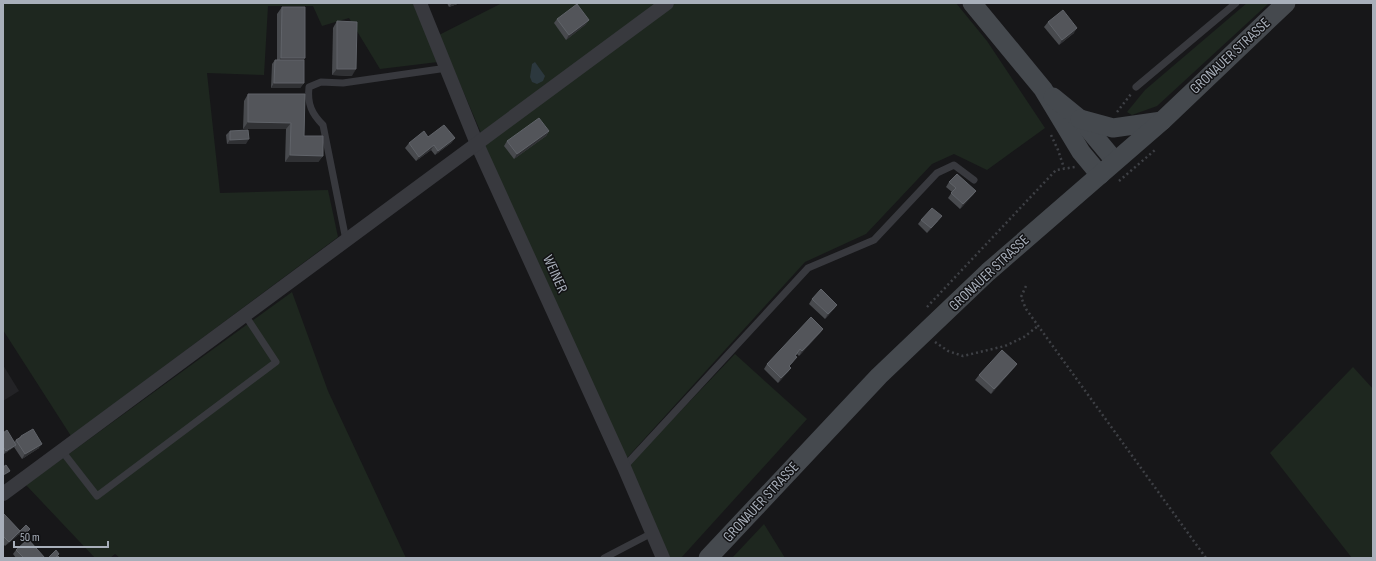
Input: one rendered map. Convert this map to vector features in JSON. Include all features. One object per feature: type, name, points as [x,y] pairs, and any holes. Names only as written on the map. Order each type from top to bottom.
[{"type":"main road","points":[[972,3],[1043,89],[1081,152],[1107,180]]},
{"type":"main road","name":"GRONAUER STRASSE","points":[[708,558],[879,376],[932,340],[988,272],[1107,180],[1116,162],[1162,121],[1286,3]]},
{"type":"main road","points":[[1043,89],[1080,119],[1116,162]]},
{"type":"main road","points":[[1080,119],[1113,128],[1162,121]]},
{"type":"street","name":"WEINER","points":[[420,3],[477,144],[624,466],[663,558]]},
{"type":"street","points":[[3,494],[667,3]]},
{"type":"lane","points":[[1136,88],[1236,3]]},
{"type":"lane","points":[[346,240],[323,126],[314,116],[308,97],[309,87],[320,82],[343,83],[447,68]]},
{"type":"lane","points":[[624,466],[808,268],[874,240],[937,173],[954,165],[974,180]]},
{"type":"lane","points":[[62,451],[97,496],[104,492],[276,362],[245,315]]},
{"type":"lane","points":[[604,558],[652,533]]},
{"type":"path","points":[[1107,180],[1159,146]]},
{"type":"path","points":[[1026,286],[1022,297],[1026,309],[1206,558]]},
{"type":"path","points":[[932,340],[948,351],[963,356],[1005,346],[1024,337],[1038,326]]},
{"type":"shaded area","points":[[3,3],[413,3],[438,62],[380,69],[349,18],[322,26],[313,6],[268,6],[264,75],[207,73],[220,193],[328,190],[338,237],[71,436],[3,330]]},
{"type":"shaded area","points":[[502,3],[660,3],[481,133],[439,35]]},
{"type":"shaded area","points":[[673,3],[956,3],[987,41],[1045,128],[987,170],[954,154],[932,164],[866,234],[805,262],[626,459],[482,146]]},
{"type":"shaded area","points":[[1247,3],[1269,3],[1157,106],[1132,115],[1127,112],[1145,90]]},
{"type":"shaded area","points":[[535,62],[545,76],[543,81],[537,84],[532,82],[530,77],[532,64]]},
{"type":"shaded area","points":[[292,292],[328,391],[406,558],[120,558],[115,554],[110,558],[95,558],[26,485]]},
{"type":"shaded area","points":[[735,354],[807,419],[681,558],[670,558],[628,466]]},
{"type":"shaded area","points":[[3,365],[19,391],[3,401]]},
{"type":"shaded area","points":[[1353,367],[1373,389],[1373,558],[1352,558],[1270,453]]},
{"type":"shaded area","points":[[764,524],[785,558],[732,558]]},
{"type":"building","points":[[577,4],[589,20],[569,35],[557,19]]},
{"type":"building","points":[[282,7],[305,7],[305,58],[281,58]]},
{"type":"building","points":[[1063,10],[1077,28],[1062,40],[1048,22]]},
{"type":"building","points":[[337,21],[357,22],[356,69],[337,69]]},
{"type":"building","points":[[275,60],[304,60],[304,83],[274,83]]},
{"type":"building","points":[[248,94],[305,94],[304,136],[323,136],[323,156],[290,155],[291,123],[248,122]]},
{"type":"building","points":[[539,118],[549,131],[517,154],[507,141]]},
{"type":"building","points":[[444,125],[455,138],[438,151],[434,145],[419,157],[409,143],[424,131],[428,137]]},
{"type":"building","points":[[248,130],[249,139],[230,140],[230,131]]},
{"type":"building","points":[[957,174],[976,191],[963,204],[951,193],[956,188],[949,182]]},
{"type":"building","points":[[932,208],[942,216],[931,228],[921,220]]},
{"type":"building","points":[[821,289],[837,305],[828,314],[812,299]]},
{"type":"building","points":[[811,317],[823,329],[802,351],[800,349],[795,356],[797,357],[789,366],[791,368],[781,378],[767,364]]},
{"type":"building","points":[[1002,350],[1017,364],[994,389],[979,375]]},
{"type":"building","points":[[33,429],[42,444],[25,454],[16,440]]},
{"type":"building","points":[[7,430],[16,445],[6,451],[3,447],[3,433]]},
{"type":"building","points":[[6,465],[10,471],[3,475],[3,467]]},
{"type":"building","points":[[4,514],[20,531],[9,542],[3,536]]},
{"type":"building","points":[[26,525],[30,529],[23,536],[19,532]]},
{"type":"building","points":[[28,539],[45,558],[24,558],[16,550]]},
{"type":"building","points":[[56,550],[59,554],[56,557],[58,556],[60,558],[48,558]]}]
